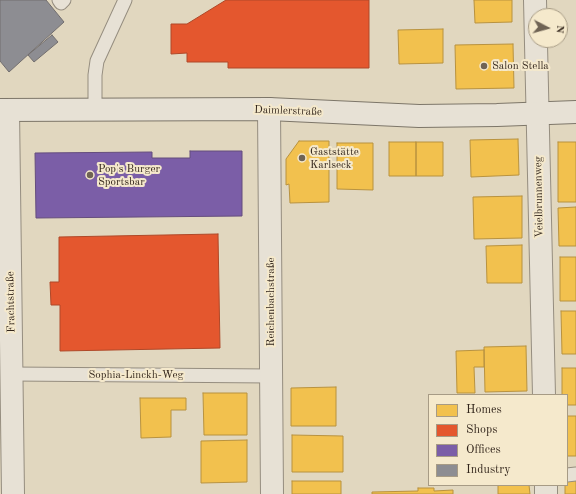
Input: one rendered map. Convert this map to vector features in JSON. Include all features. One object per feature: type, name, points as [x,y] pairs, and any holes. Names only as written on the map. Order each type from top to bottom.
[{"type":"street","name":"Veielbrunnenweg","points":[[535,0],[544,394]]},
{"type":"street","name":"Daimlerstraße","points":[[4,110],[269,109],[419,116],[576,112]]},
{"type":"street","name":"Reichenbachstraße","points":[[269,109],[272,494]]},
{"type":"street","name":"Frachtstraße","points":[[4,110],[6,374],[13,494]]},
{"type":"lane","points":[[58,0],[61,3],[64,0]]},
{"type":"lane","points":[[95,110],[95,75],[97,61],[125,0]]},
{"type":"lane","name":"Sophia-Linckh-Weg","points":[[6,374],[271,376]]},
{"type":"building: Homes","points":[[474,0],[512,0],[512,22],[475,23]]},
{"type":"building: Homes","points":[[443,29],[443,63],[399,64],[398,30]]},
{"type":"building: Homes","name":"Salon Stella","points":[[513,44],[514,88],[456,89],[455,45]]},
{"type":"building: Homes","points":[[518,139],[519,175],[471,177],[470,140]]},
{"type":"building: Homes","points":[[299,141],[329,141],[329,202],[290,203],[289,184],[286,185],[286,159]]},
{"type":"building: Homes","points":[[389,142],[416,142],[416,176],[389,176]]},
{"type":"building: Homes","points":[[416,142],[443,142],[443,176],[416,176]]},
{"type":"building: Homes","points":[[558,142],[576,142],[576,202],[558,202]]},
{"type":"building: Homes","points":[[337,143],[373,143],[373,190],[337,189]]},
{"type":"building: Homes","points":[[522,196],[522,238],[474,239],[473,197]]},
{"type":"building: Homes","points":[[576,207],[576,246],[559,246],[558,208]]},
{"type":"building: Homes","points":[[522,245],[522,283],[487,283],[486,246]]},
{"type":"building: Homes","points":[[560,257],[576,257],[576,301],[560,301]]},
{"type":"building: Homes","points":[[561,311],[576,311],[576,354],[562,354]]},
{"type":"building: Homes","points":[[526,346],[527,391],[485,392],[484,347]]},
{"type":"building: Homes","points":[[484,350],[484,367],[474,367],[475,393],[457,393],[456,351]]},
{"type":"building: Homes","points":[[562,368],[576,368],[576,405],[568,405],[568,394],[562,394]]},
{"type":"building: Homes","points":[[336,387],[336,426],[291,426],[291,388]]},
{"type":"building: Homes","points":[[203,393],[247,393],[247,435],[204,435]]},
{"type":"building: Homes","points":[[140,398],[186,398],[186,410],[171,410],[171,437],[141,438]]},
{"type":"building: Homes","points":[[568,416],[576,416],[576,456],[568,456]]},
{"type":"building: Homes","points":[[292,435],[343,436],[343,472],[292,472]]},
{"type":"building: Homes","points":[[247,440],[247,482],[201,483],[201,441]]},
{"type":"building: Homes","points":[[568,479],[576,479],[576,494],[565,494],[565,486],[568,486]]},
{"type":"building: Homes","points":[[292,481],[341,481],[341,494],[292,494]]},
{"type":"building: Homes","points":[[498,486],[529,486],[530,494],[498,494]]},
{"type":"building: Homes","points":[[418,488],[434,488],[434,491],[453,490],[453,494],[372,494],[372,492],[418,491]]},
{"type":"building: Shops","points":[[226,0],[369,0],[369,68],[228,68],[228,62],[187,62],[187,53],[171,54],[171,24],[187,24]]},
{"type":"building: Shops","points":[[218,234],[220,348],[60,351],[60,305],[51,305],[50,282],[59,282],[59,237]]},
{"type":"building: Offices","points":[[190,151],[242,151],[242,216],[36,218],[35,153],[152,152],[152,158],[190,158]]},
{"type":"building: Industry","points":[[0,0],[46,0],[64,22],[9,72],[0,61]]},
{"type":"building: Industry","points":[[52,35],[58,42],[34,62],[28,55]]},
{"type":"place","name":"Salon Stella","points":[[484,66]]},
{"type":"place","name":"Gaststätte Karlseck","points":[[302,158]]},
{"type":"place","name":"Pop's Burger Sportsbar","points":[[90,175]]}]
